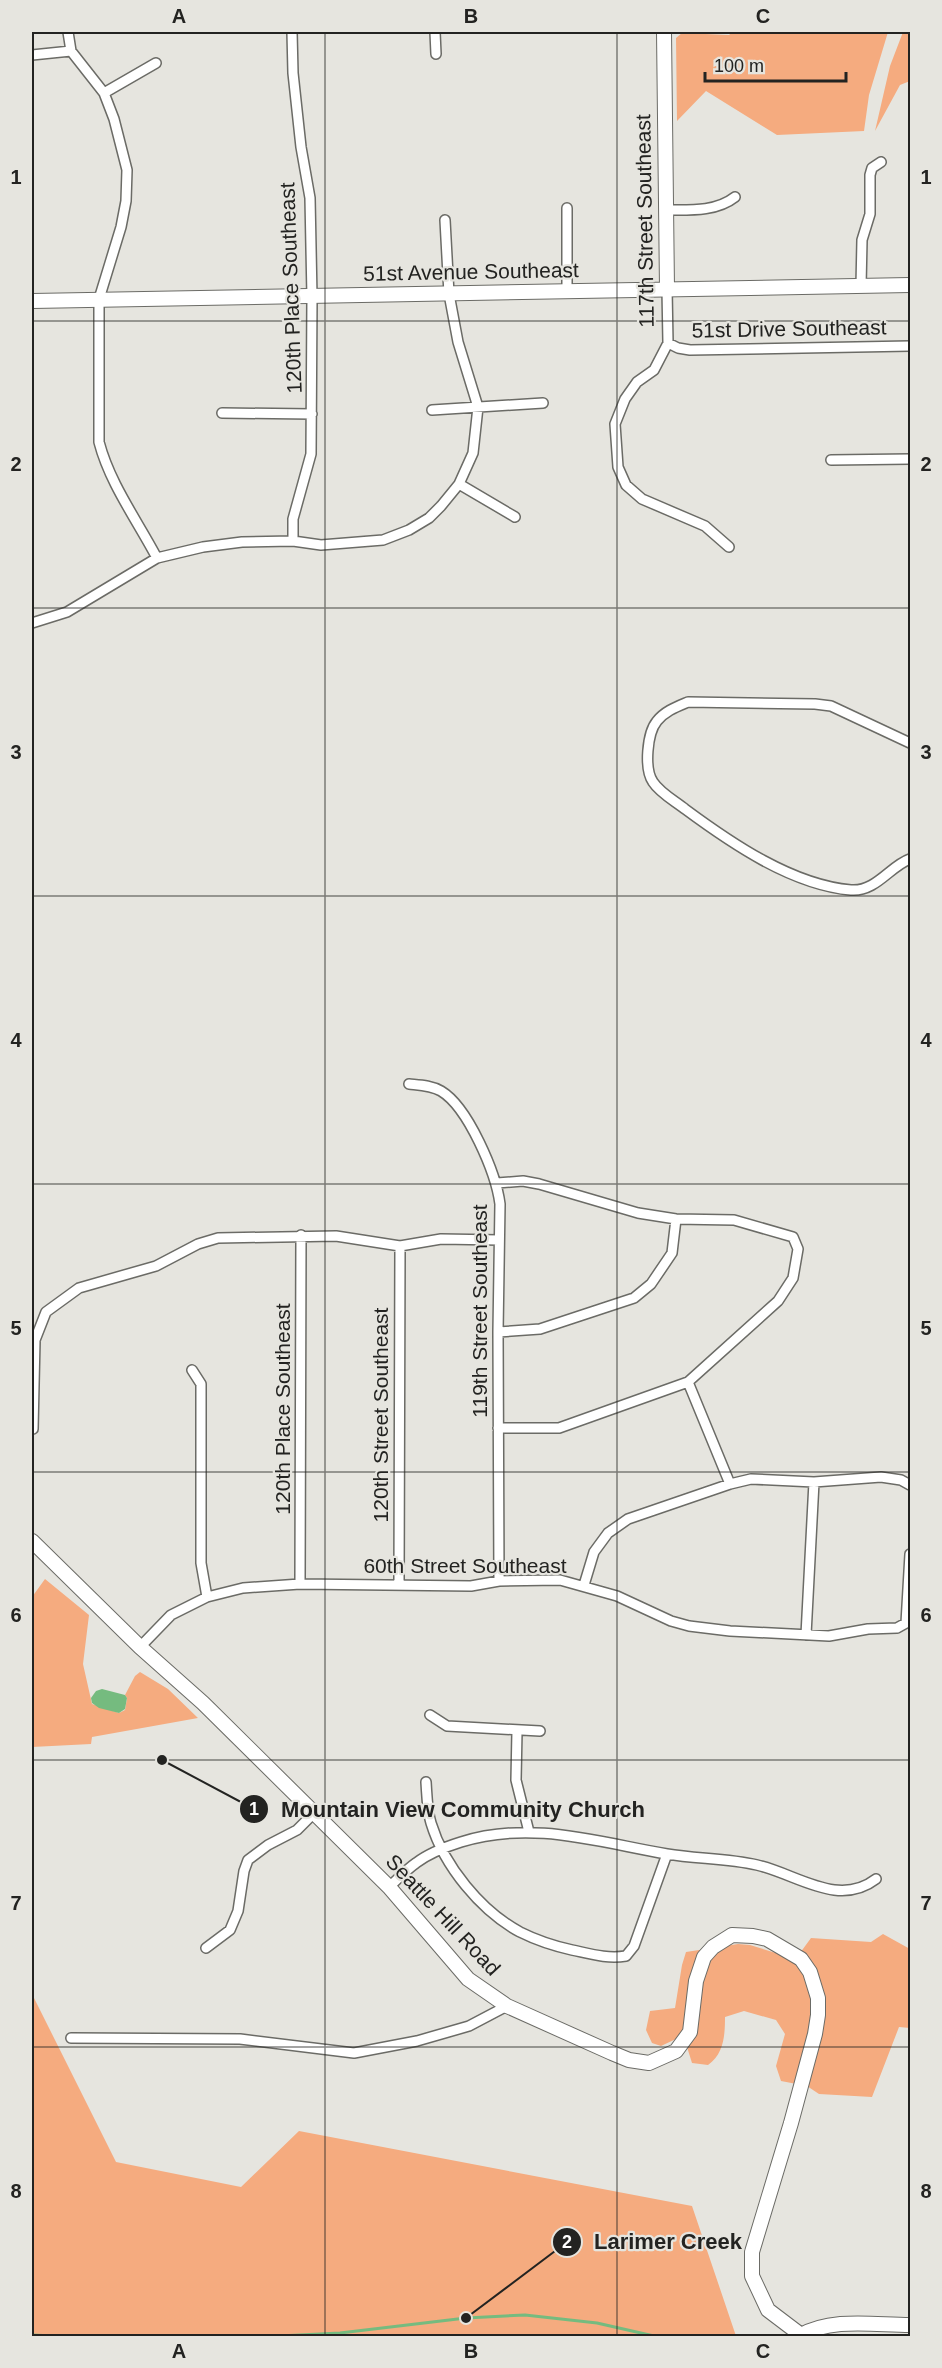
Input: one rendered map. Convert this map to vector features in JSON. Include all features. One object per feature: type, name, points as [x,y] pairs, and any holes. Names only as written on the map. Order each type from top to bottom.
[{"type":"main road","name":"117th Street Southeast","points":[[664,32],[667,288]]},
{"type":"main road","name":"51st Avenue Southeast","points":[[32,301],[910,285]]},
{"type":"main road","name":"Seattle Hill Road","points":[[32,1541],[140,1647],[203,1703],[389,1887],[468,1979],[507,2006],[629,2060],[649,2063],[676,2051],[690,2032],[699,1967],[704,1957],[723,1939],[740,1935],[767,1939],[801,1959],[814,1980],[818,2015],[791,2123],[752,2252],[752,2276],[768,2310],[800,2336]]},
{"type":"main road","points":[[800,2336],[815,2328],[838,2324],[910,2325]]},
{"type":"street","points":[[68,32],[71,51],[104,93],[114,119],[126,171],[126,201],[121,227],[99,299],[99,442],[114,484],[157,558]]},
{"type":"street","name":"120th Place Southeast","points":[[292,32],[295,93],[310,198],[312,297],[311,454],[293,519],[293,542]]},
{"type":"street","points":[[435,32],[436,54]]},
{"type":"street","points":[[32,55],[71,51]]},
{"type":"street","points":[[104,93],[156,63]]},
{"type":"street","points":[[861,286],[862,240],[870,214],[870,175],[872,168],[881,162]]},
{"type":"street","points":[[666,210],[702,210],[728,203],[735,197]]},
{"type":"street","points":[[567,208],[567,291]]},
{"type":"street","points":[[32,623],[67,612],[157,558],[204,547],[243,542],[293,542],[321,545],[383,540],[409,531],[429,518],[459,484],[473,453],[478,407],[458,342],[449,294],[445,220]]},
{"type":"street","name":"117th Street Southeast","points":[[667,288],[668,343],[654,370],[638,382],[625,399],[615,424],[618,467],[626,485],[642,499],[705,526],[729,547]]},
{"type":"street","name":"51st Drive Southeast","points":[[668,343],[690,350],[910,346]]},
{"type":"street","points":[[432,410],[543,403]]},
{"type":"street","points":[[222,413],[312,414]]},
{"type":"street","points":[[831,460],[910,459]]},
{"type":"street","points":[[459,484],[515,517]]},
{"type":"street","points":[[910,743],[831,706],[688,702],[669,710],[656,722],[649,740],[648,752],[652,782],[704,823],[767,863],[824,884],[854,891],[878,883],[901,862],[910,859]]},
{"type":"street","name":"119th Street Southeast","points":[[409,1084],[424,1085],[440,1090],[456,1105],[477,1139],[497,1184],[500,1204],[499,1581]]},
{"type":"street","points":[[497,1184],[531,1182],[638,1213],[676,1219],[734,1220],[793,1237],[798,1249],[793,1278],[778,1301],[688,1382],[559,1428],[498,1428]]},
{"type":"street","points":[[498,1332],[540,1329],[634,1298],[651,1284],[672,1253],[676,1219]]},
{"type":"street","name":"120th Place Southeast","points":[[300,1584],[302,1235]]},
{"type":"street","points":[[33,1428],[35,1340],[46,1312],[79,1288],[156,1266],[198,1244],[218,1238],[336,1236],[400,1246],[441,1239],[499,1240]]},
{"type":"street","name":"120th Street Southeast","points":[[399,1584],[400,1246]]},
{"type":"street","points":[[192,1370],[201,1384],[201,1563],[207,1597]]},
{"type":"street","points":[[688,1382],[730,1484]]},
{"type":"street","points":[[584,1585],[594,1552],[608,1533],[628,1519],[730,1484],[751,1479],[814,1482],[880,1477],[901,1480],[910,1485]]},
{"type":"street","points":[[806,1635],[814,1482]]},
{"type":"street","name":"60th Street Southeast","points":[[140,1647],[171,1615],[207,1597],[243,1588],[300,1584],[471,1586],[499,1581],[560,1580],[617,1596],[671,1621],[689,1626],[730,1631],[829,1636],[868,1629],[897,1628],[906,1623],[910,1554]]},
{"type":"street","points":[[430,1715],[447,1726],[540,1731]]},
{"type":"street","points":[[517,1731],[516,1780],[529,1832]]},
{"type":"street","points":[[426,1782],[431,1824],[451,1864],[470,1889],[494,1914],[520,1932],[554,1945],[610,1958],[626,1956],[634,1946],[667,1854]]},
{"type":"street","points":[[206,1948],[230,1930],[238,1911],[244,1871],[248,1860],[268,1845],[297,1830],[314,1813]]},
{"type":"street","points":[[389,1887],[416,1862],[442,1848],[477,1837],[529,1832],[559,1833],[605,1840],[667,1854],[758,1865],[835,1891],[864,1888],[876,1879]]},
{"type":"street","points":[[71,2038],[240,2039],[354,2054],[417,2041],[468,2026],[507,2006]]},
{"type":"shaded area","points":[[732,32],[888,32],[869,95],[864,131],[777,135],[706,91],[677,121],[676,38],[682,33],[729,35]]},
{"type":"shaded area","points":[[903,32],[910,32],[910,81],[900,85],[875,131],[890,66]]},
{"type":"shaded area","points":[[45,1579],[89,1615],[83,1664],[92,1704],[119,1713],[125,1710],[127,1698],[125,1695],[135,1676],[140,1672],[168,1689],[198,1718],[92,1737],[91,1744],[32,1747],[32,1597]]},
{"type":"shaded area","points":[[102,1689],[125,1695],[127,1698],[125,1709],[119,1713],[99,1708],[92,1703],[91,1698],[96,1691]]},
{"type":"shaded area","points":[[883,1934],[910,1949],[910,2028],[899,2027],[872,2097],[819,2094],[807,2086],[781,2081],[776,2066],[785,2034],[776,2020],[744,2011],[725,2017],[724,2037],[720,2050],[708,2065],[692,2063],[687,2047],[678,2038],[661,2046],[652,2043],[646,2030],[650,2011],[675,2008],[686,1952],[738,1944],[750,1945],[779,1954],[800,1953],[811,1938],[871,1942]]},
{"type":"shaded area","points":[[32,1994],[116,2162],[241,2187],[299,2131],[692,2206],[736,2336],[32,2336]]},
{"type":"waterway","points":[[279,2336],[340,2333],[466,2318],[525,2315],[597,2323],[654,2336]]},
{"type":"waterway","points":[[32,2335],[54,2336]]},
{"type":"place","name":"Mountain View Community Church","points":[[162,1760]]},
{"type":"place","name":"Larimer Creek","points":[[466,2318]]}]
